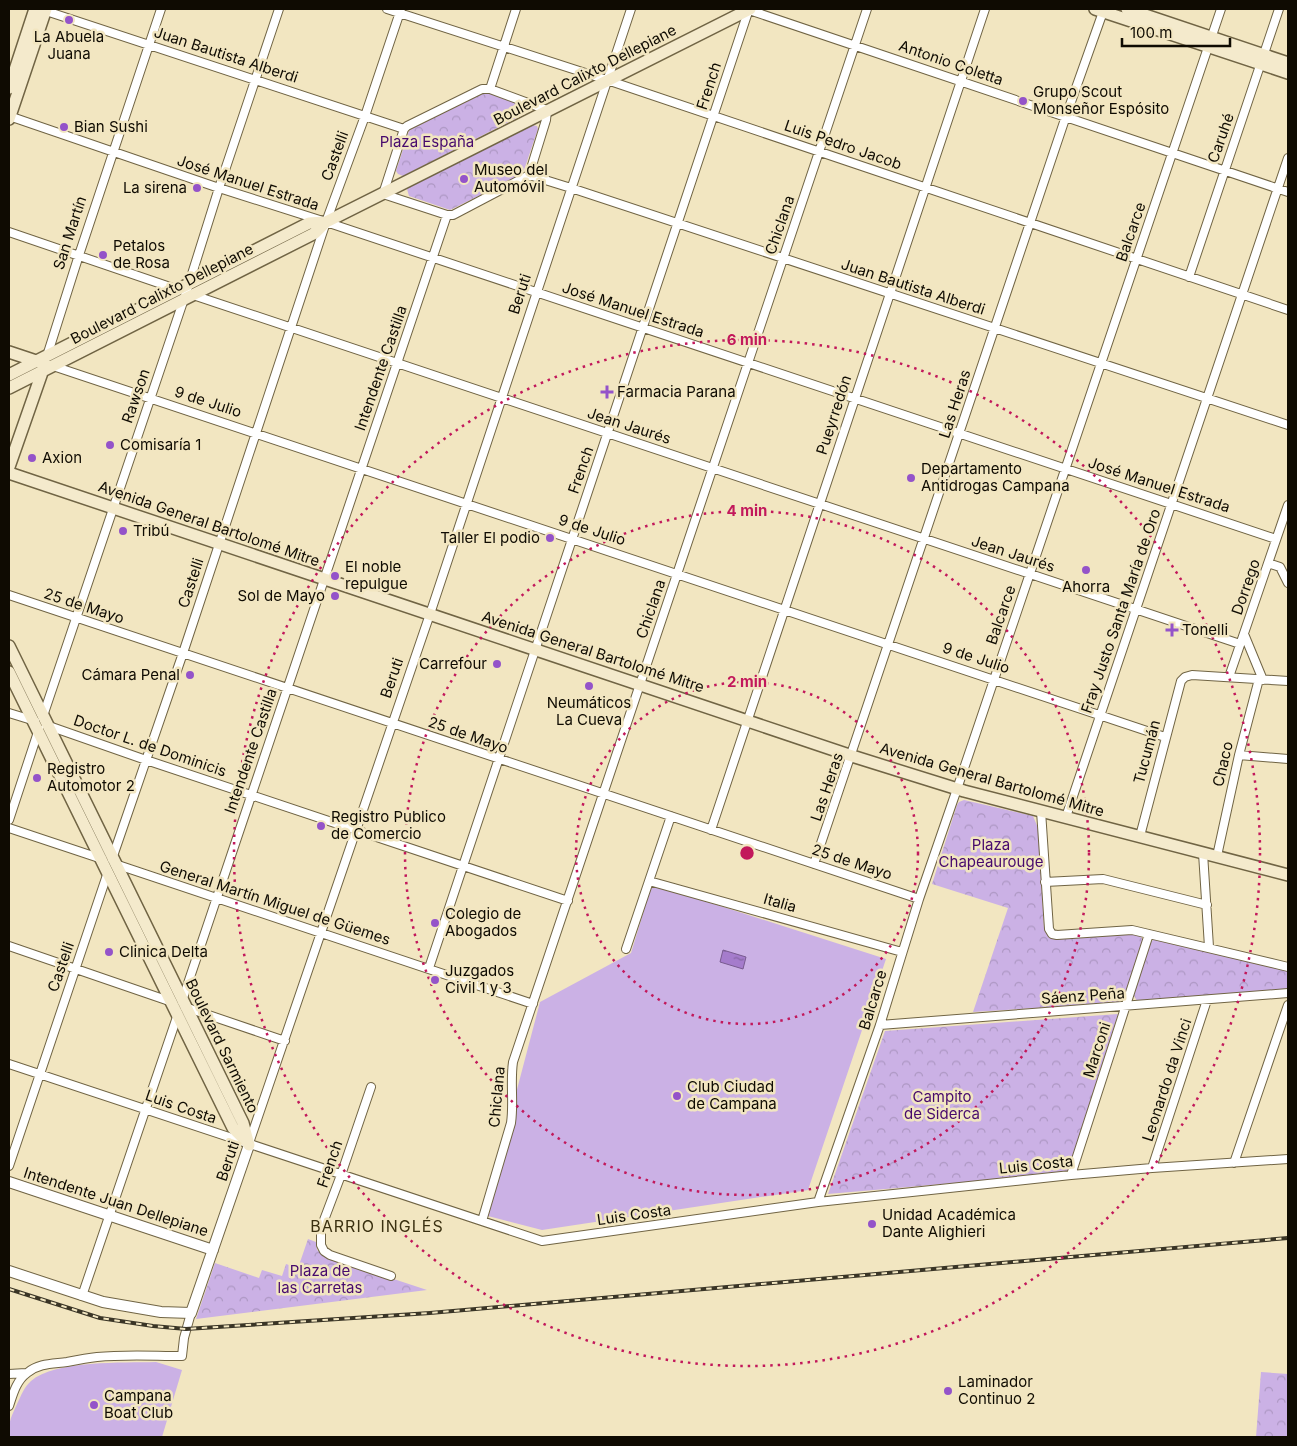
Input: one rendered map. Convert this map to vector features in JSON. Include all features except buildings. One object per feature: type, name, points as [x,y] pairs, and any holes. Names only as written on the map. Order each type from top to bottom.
[{"type":"main road","points":[[9,88],[41,9]]},
{"type":"main road","points":[[9,117],[41,9]]},
{"type":"main road","name":"Boulevard Calixto Dellepiane","points":[[9,388],[45,364],[186,292],[309,223],[326,222],[749,9]]},
{"type":"main road","points":[[1127,9],[1210,42]]},
{"type":"main road","points":[[1101,10],[1262,59],[1288,63]]},
{"type":"main road","points":[[1262,59],[1288,73]]},
{"type":"main road","name":"9 de Julio","points":[[9,352],[45,364]]},
{"type":"main road","name":"Boulevard Calixto Dellepiane","points":[[9,375],[45,364]]},
{"type":"main road","name":"San Martín","points":[[9,467],[45,364]]},
{"type":"main road","name":"Avenida General Bartolomé Mitre","points":[[9,473],[852,756],[957,789],[1288,875]]},
{"type":"main road","name":"Boulevard Sarmiento","points":[[9,646],[40,723],[180,1006],[233,1128],[249,1145]]},
{"type":"main road","name":"Boulevard Sarmiento","points":[[9,672],[40,723]]},
{"type":"street","name":"Juan Bautista Alberdi","points":[[41,9],[404,129]]},
{"type":"street","name":"San Martín","points":[[45,364],[79,255],[161,9]]},
{"type":"street","name":"Rawson","points":[[9,820],[279,9]]},
{"type":"street","name":"Luis Pedro Jacob","points":[[387,9],[400,11],[503,47],[607,80],[1288,310]]},
{"type":"street","points":[[490,89],[516,9]]},
{"type":"street","name":"Beruti","points":[[26,1373],[38,1366],[51,1363],[96,1357],[129,1355],[182,1356],[184,1338],[191,1313],[430,614],[631,9]]},
{"type":"street","name":"Antonio Coletta","points":[[749,9],[1288,192]]},
{"type":"street","name":"French","points":[[429,968],[749,9]]},
{"type":"street","name":"Chiclana","points":[[482,1221],[511,1123],[511,1073],[513,1062],[867,9]]},
{"type":"street","name":"Pueyrredón","points":[[711,830],[985,9]]},
{"type":"street","name":"Balcarce","points":[[818,1202],[880,1025],[919,899],[1220,9]]},
{"type":"street","name":"Caruhé","points":[[1188,277],[1279,9]]},
{"type":"street","name":"Las Heras","points":[[814,864],[852,756],[1101,10]]},
{"type":"street","name":"Castelli","points":[[9,1166],[110,863],[183,653],[290,327],[400,11]]},
{"type":"street","points":[[482,89],[490,89],[547,110],[546,120],[529,175],[453,215],[447,215],[383,194],[404,129],[407,126],[482,89]]},
{"type":"street","name":"José Manuel Estrada","points":[[9,117],[1276,539]]},
{"type":"street","name":"Fray Justo Santa María de Oro","points":[[1066,817],[1288,158]]},
{"type":"street","name":"Juan Bautista Alberdi","points":[[529,175],[1288,426]]},
{"type":"street","name":"Intendente Castilla","points":[[82,1296],[447,215]]},
{"type":"street","name":"Jean Jaurés","points":[[9,232],[1240,644]]},
{"type":"street","name":"9 de Julio","points":[[45,364],[1165,737]]},
{"type":"street","name":"Dorrego","points":[[1229,677],[1288,505]]},
{"type":"street","points":[[1268,564],[1280,567],[1288,583]]},
{"type":"street","name":"25 de Mayo","points":[[9,595],[919,899]]},
{"type":"street","points":[[1244,634],[1261,679]]},
{"type":"street","name":"Tucumán","points":[[1140,836],[1181,681],[1185,677],[1192,675],[1229,677]]},
{"type":"street","points":[[1229,677],[1288,681]]},
{"type":"street","name":"Chaco","points":[[1217,856],[1239,756],[1261,679]]},
{"type":"street","name":"Doctor L. de Dominicis","points":[[9,712],[146,760],[568,901]]},
{"type":"street","points":[[1239,756],[1288,759]]},
{"type":"street","points":[[1041,811],[1049,929],[1052,934],[1132,930],[1288,967]]},
{"type":"street","points":[[626,949],[671,816]]},
{"type":"street","name":"General Martín Miguel de Güemes","points":[[9,828],[533,1004]]},
{"type":"street","points":[[1203,853],[1209,948]]},
{"type":"street","points":[[1045,882],[1103,879],[1206,905]]},
{"type":"street","name":"Italia","points":[[650,881],[902,952]]},
{"type":"street","name":"Marconi","points":[[1071,1175],[1149,934]]},
{"type":"street","points":[[9,946],[285,1041]]},
{"type":"street","name":"Sáenz Peña","points":[[880,1025],[1288,993]]},
{"type":"street","name":"Leonardo da Vinci","points":[[1152,1168],[1207,1000]]},
{"type":"street","points":[[1234,1163],[1288,1005]]},
{"type":"street","name":"Luis Costa","points":[[9,1064],[534,1239],[552,1241],[818,1202],[1071,1175],[1288,1159]]},
{"type":"street","name":"French","points":[[371,1087],[321,1228],[320,1238],[324,1251],[330,1255],[391,1276]]},
{"type":"street","name":"Intendente Juan Dellepiane","points":[[9,1182],[213,1250]]},
{"type":"street","points":[[9,1271],[102,1302],[161,1312],[191,1313]]},
{"type":"street","points":[[9,1374],[26,1373]]},
{"type":"street","points":[[9,1406],[15,1387],[26,1373]]},
{"type":"green space","name":"Plaza España","points":[[488,93],[524,106],[526,113],[403,176],[398,174],[396,171],[409,131],[479,95]]},
{"type":"green space","name":"Plaza España","points":[[532,125],[537,126],[538,129],[524,170],[519,176],[450,210],[409,196],[407,189],[409,187]]},
{"type":"green space","name":"Plaza Chapeaurouge","points":[[964,800],[1033,816],[1038,828],[1044,928],[1051,937],[1130,932],[1141,937],[1143,941],[1127,997],[1118,1003],[973,1012],[1008,908],[932,884],[957,805]]},
{"type":"green space","name":"Club Ciudad de Campana","points":[[652,884],[886,959],[808,1190],[542,1230],[484,1215],[540,1002],[631,953]]},
{"type":"green space","points":[[1154,939],[1288,971],[1288,988],[1284,990],[1137,1001],[1133,994],[1149,944]]},
{"type":"green space","name":"Campito de Siderca","points":[[1118,1014],[1068,1173],[828,1194],[885,1031]]},
{"type":"green space","name":"Plaza de las Carretas","points":[[308,1239],[316,1242],[317,1250],[327,1257],[427,1290],[196,1319],[215,1263],[259,1278],[262,1270],[282,1276],[286,1264],[298,1268]]},
{"type":"green space","name":"Campana Boat Club","points":[[156,1362],[182,1370],[162,1437],[9,1437],[10,1420],[26,1386],[42,1374],[56,1369],[90,1364]]},
{"type":"green space","points":[[1261,1372],[1288,1374],[1288,1437],[1256,1437]]},
{"type":"water","points":[[723,950],[746,957],[743,969],[720,962]]},
{"type":"railway","points":[[9,1289],[100,1318],[186,1329],[430,1313],[1288,1238]]},
{"type":"place","name":"La Abuela Juana","points":[[69,20]]},
{"type":"place","name":"Grupo Scout Monseñor Espósito","points":[[1023,101]]},
{"type":"place","name":"Bian Sushi","points":[[64,127]]},
{"type":"place","name":"Museo del Automóvil","points":[[464,179]]},
{"type":"place","name":"La sirena","points":[[197,188]]},
{"type":"place","name":"Petalos de Rosa","points":[[103,255]]},
{"type":"place","name":"Farmacia Parana","points":[[607,392]]},
{"type":"place","name":"Comisaría 1","points":[[110,445]]},
{"type":"place","name":"Axion","points":[[32,458]]},
{"type":"place","name":"Departamento Antidrogas Campana","points":[[911,478]]},
{"type":"place","name":"Tribú","points":[[123,531]]},
{"type":"place","name":"Taller El podio","points":[[550,538]]},
{"type":"place","name":"Ahorra","points":[[1086,570]]},
{"type":"place","name":"El noble repulgue","points":[[335,576]]},
{"type":"place","name":"Sol de Mayo","points":[[335,596]]},
{"type":"place","name":"Tonelli","points":[[1172,630]]},
{"type":"place","name":"Carrefour","points":[[497,664]]},
{"type":"place","name":"Cámara Penal","points":[[190,675]]},
{"type":"place","name":"Neumáticos La Cueva","points":[[589,686]]},
{"type":"place","name":"Registro Automotor 2","points":[[37,778]]},
{"type":"place","name":"Registro Publico de Comercio","points":[[321,826]]},
{"type":"place","name":"Colegio de Abogados","points":[[435,923]]},
{"type":"place","name":"Clinica Delta","points":[[109,952]]},
{"type":"place","name":"Juzgados Civil 1 y 3","points":[[435,980]]},
{"type":"place","name":"Club Ciudad de Campana","points":[[677,1096]]},
{"type":"place","name":"Unidad Académica Dante Alighieri","points":[[872,1224]]},
{"type":"place","name":"Laminador Continuo 2","points":[[948,1391]]},
{"type":"place","name":"Campana Boat Club","points":[[94,1405]]},
{"type":"district","name":"BARRIO INGLÉS","points":[[377,1226]]}]
